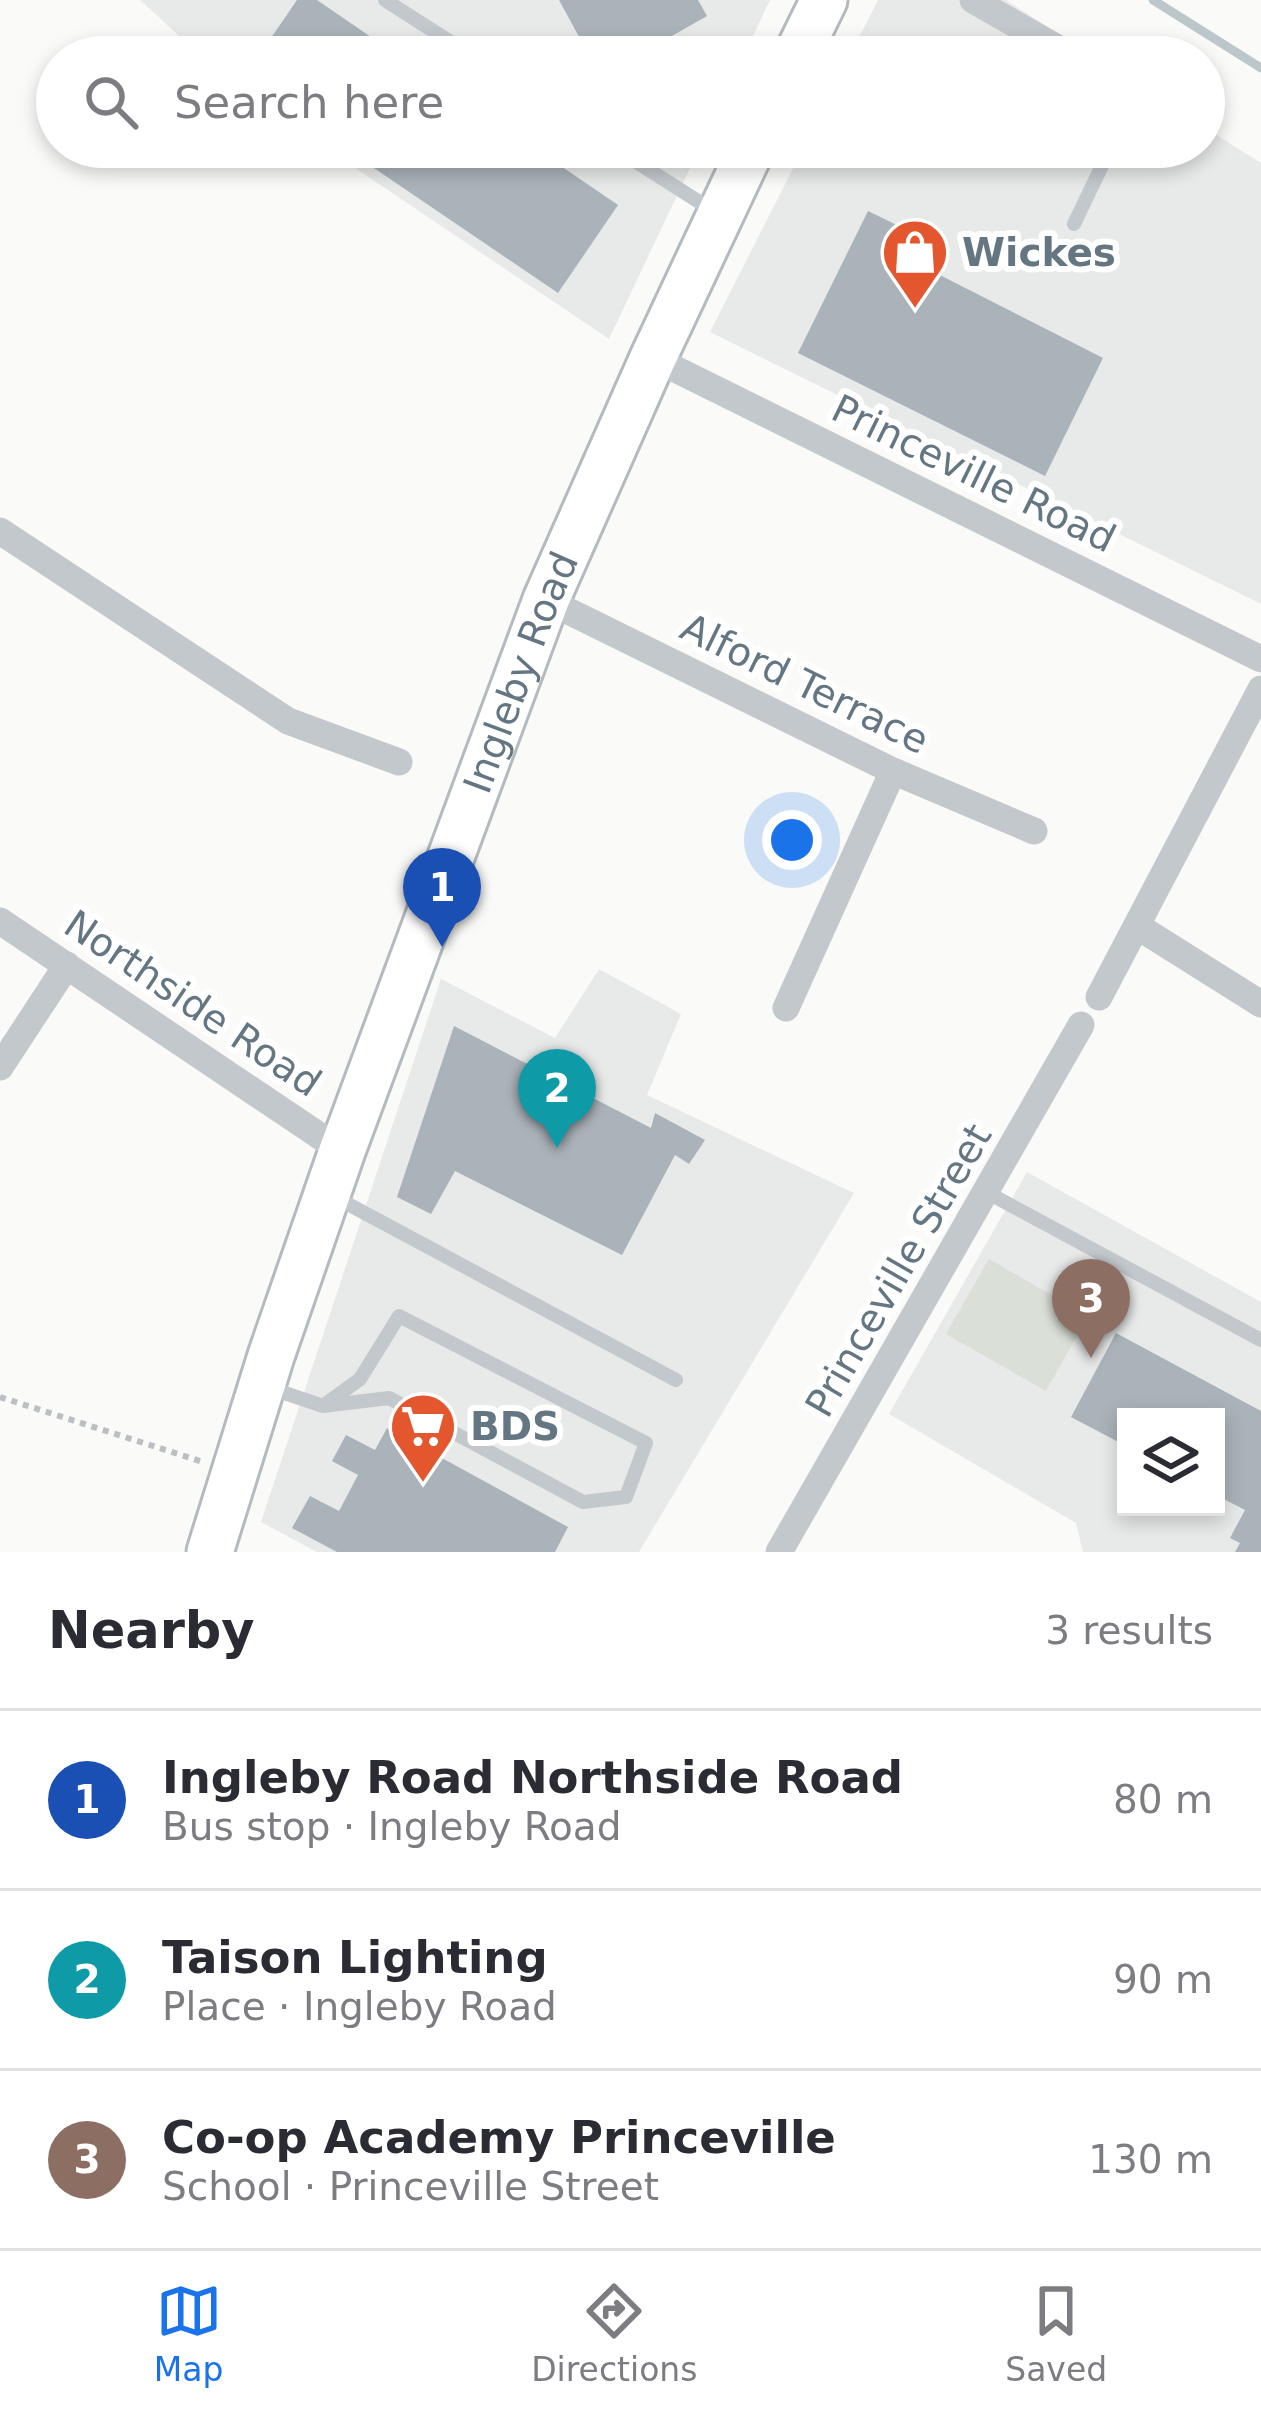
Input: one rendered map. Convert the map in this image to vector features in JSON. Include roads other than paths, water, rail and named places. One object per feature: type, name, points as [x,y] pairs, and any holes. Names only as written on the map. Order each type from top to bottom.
[{"type":"main road","points":[[806,36],[824,0]]},
{"type":"main road","name":"Ingleby Road","points":[[210,1552],[335,1172],[546,600],[742,168]]},
{"type":"street","points":[[974,0],[1036,36]]},
{"type":"street","name":"Princeville Road","points":[[653,358],[1261,659]]},
{"type":"street","points":[[0,530],[288,721],[399,762]]},
{"type":"street","name":"Alford Terrace","points":[[546,600],[893,771],[1034,831]]},
{"type":"street","points":[[1099,998],[1261,689]]},
{"type":"street","points":[[786,1008],[893,771]]},
{"type":"street","name":"Northside Road","points":[[0,921],[67,965],[335,1172]]},
{"type":"street","points":[[1137,926],[1261,1004]]},
{"type":"street","points":[[0,1067],[67,965]]},
{"type":"street","name":"Princeville Street","points":[[779,1552],[1082,1025]]},
{"type":"lane","points":[[385,0],[441,36]]},
{"type":"lane","points":[[646,168],[719,215]]},
{"type":"lane","points":[[1074,224],[1101,168]]},
{"type":"lane","points":[[335,1172],[676,1380]]},
{"type":"lane","points":[[988,1193],[1261,1340]]},
{"type":"lane","points":[[262,1385],[323,1406],[389,1398],[583,1502],[626,1497],[646,1444],[399,1316],[360,1379],[323,1406]]},
{"type":"waterway","points":[[1153,0],[1210,36]]},
{"type":"waterway","points":[[1225,45],[1261,68]]},
{"type":"place","name":"Wickes","points":[[915,311]]},
{"type":"place","name":"Ingleby Road Northside Road","points":[[442,947]]},
{"type":"place","name":"Taison Lighting","points":[[557,1148]]},
{"type":"place","name":"Co-op Academy Princeville","points":[[1091,1358]]},
{"type":"place","name":"BDS","points":[[423,1485]]}]
